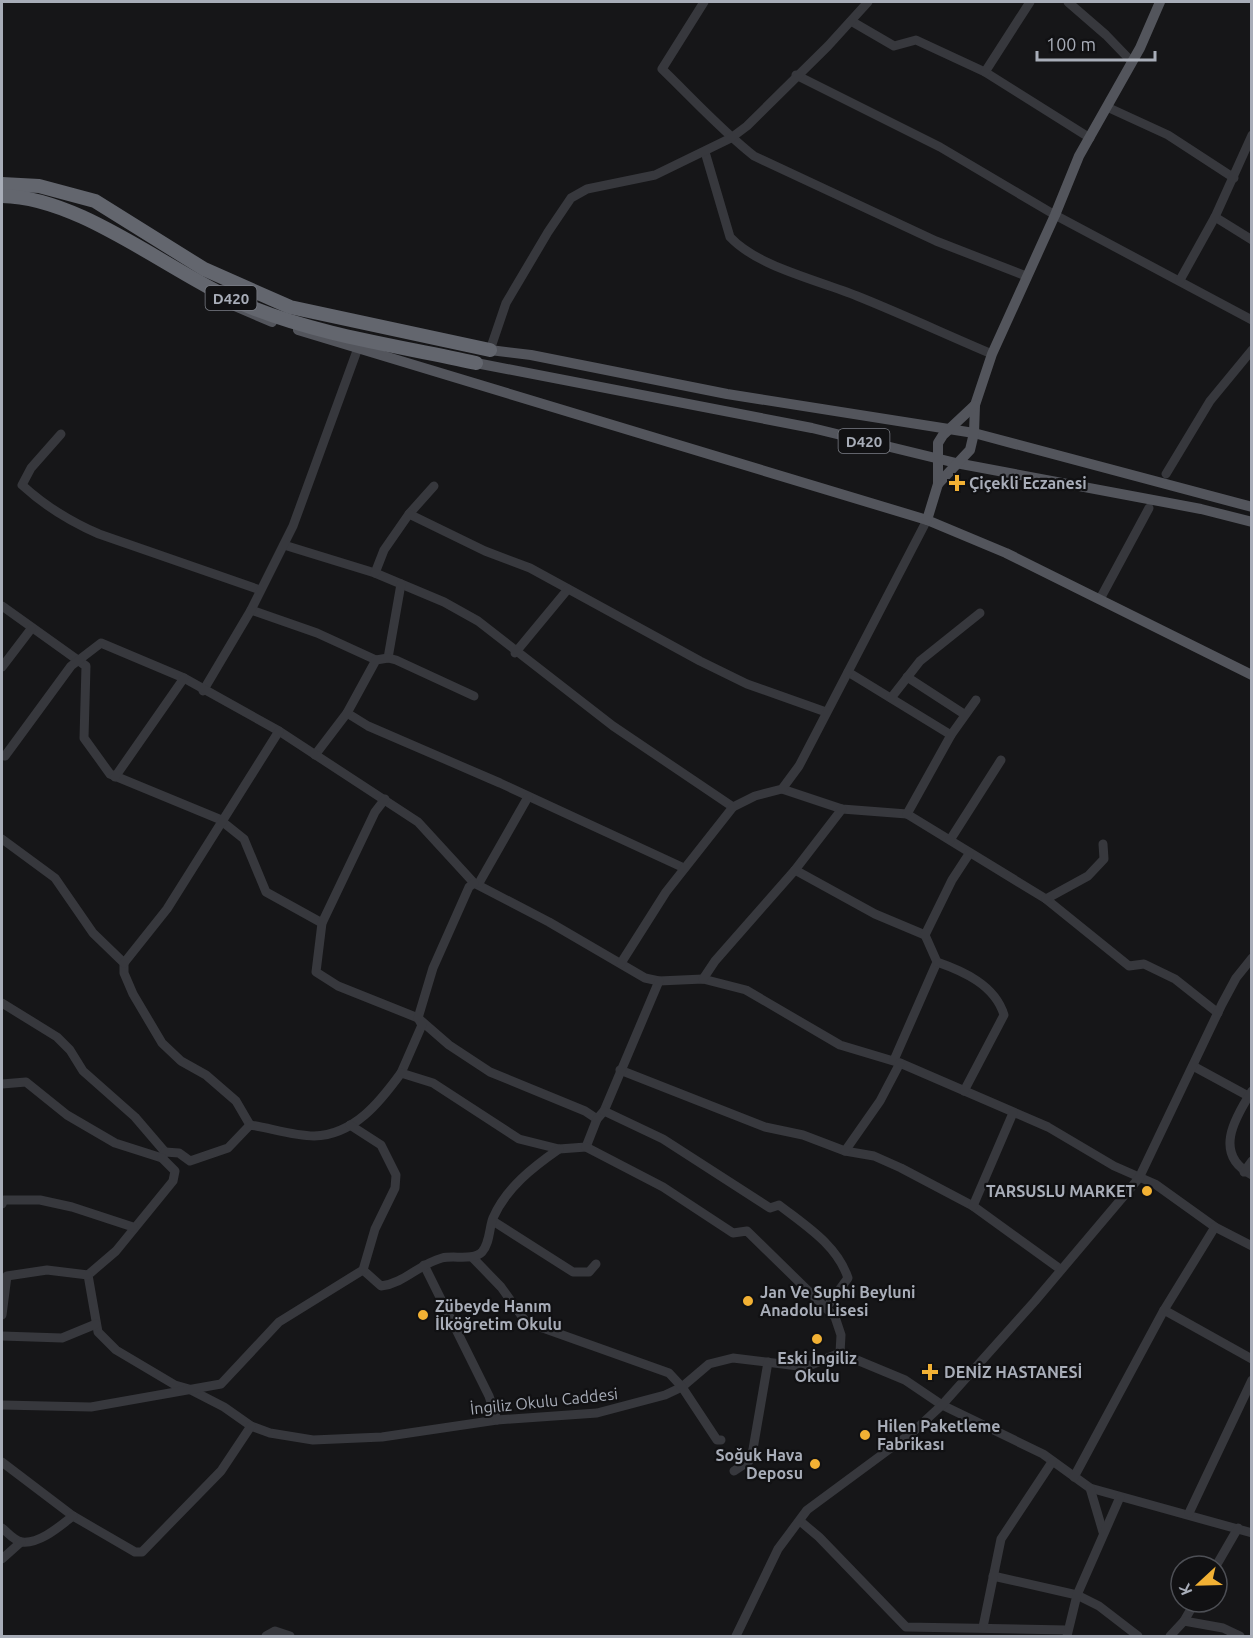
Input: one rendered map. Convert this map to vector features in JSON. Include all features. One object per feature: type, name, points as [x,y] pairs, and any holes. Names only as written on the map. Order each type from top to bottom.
[{"type":"highway","name":"D420","points":[[2,184],[39,186],[95,201],[204,268],[290,307],[490,350]]},
{"type":"highway","name":"D420","points":[[2,196],[42,202],[83,218],[210,288],[248,306],[314,328],[476,363]]},
{"type":"main road","points":[[938,484],[970,450],[974,433],[975,405],[992,354],[1079,156],[1132,62],[1160,2]]},
{"type":"main road","points":[[210,288],[224,302],[248,314],[927,520],[1100,599],[1251,675]]},
{"type":"main road","points":[[490,350],[531,355],[727,394],[974,433],[1251,507]]},
{"type":"main road","name":"D420","points":[[476,363],[812,428],[957,463],[1201,509],[1251,522]]},
{"type":"main road","points":[[927,520],[938,484],[938,443],[975,405]]},
{"type":"street","points":[[704,2],[662,69],[731,138],[754,156],[936,241],[1026,276]]},
{"type":"street","points":[[490,350],[506,303],[571,198],[587,189],[655,175],[731,138],[747,126],[868,2]]},
{"type":"street","points":[[985,72],[1030,2]]},
{"type":"street","points":[[1068,2],[1106,35],[1132,62]]},
{"type":"street","points":[[851,21],[894,46],[916,40],[985,72],[1090,138]]},
{"type":"street","points":[[796,75],[940,147],[1055,215],[1251,320]]},
{"type":"street","points":[[1107,107],[1168,135],[1234,177]]},
{"type":"street","points":[[1180,280],[1215,217],[1251,135]]},
{"type":"street","points":[[705,152],[730,237],[739,247],[761,259],[858,296],[992,354]]},
{"type":"street","points":[[1215,217],[1251,240]]},
{"type":"street","points":[[203,691],[251,610],[284,545],[310,481],[324,435],[358,348]]},
{"type":"street","points":[[1166,474],[1210,401],[1251,350]]},
{"type":"street","points":[[61,434],[31,468],[22,485],[31,494],[79,525],[128,546],[260,590]]},
{"type":"street","points":[[375,573],[389,543],[409,514],[434,486]]},
{"type":"street","points":[[1100,599],[1149,508]]},
{"type":"street","points":[[409,514],[485,551],[530,568],[738,679],[826,712]]},
{"type":"street","points":[[782,789],[800,766],[927,520]]},
{"type":"street","points":[[284,545],[375,573],[444,602],[477,621],[613,726],[733,807]]},
{"type":"street","points":[[388,658],[401,584]]},
{"type":"street","points":[[515,652],[568,589]]},
{"type":"street","points":[[2,606],[31,629],[86,666],[84,738],[104,768],[116,777],[193,807],[224,822],[244,839],[266,892],[322,923]]},
{"type":"street","points":[[251,610],[316,633],[376,660],[388,658],[474,696]]},
{"type":"street","points":[[891,698],[932,649],[980,613]]},
{"type":"street","points":[[2,667],[31,629]]},
{"type":"street","points":[[5,756],[46,696],[78,661],[101,644],[184,678],[203,691],[279,732],[418,822],[477,883],[645,978],[659,981],[703,979],[746,990],[840,1045],[897,1061],[1048,1127],[1139,1178],[1155,1184],[1215,1227],[1251,1246]]},
{"type":"street","points":[[315,755],[347,713],[376,660]]},
{"type":"street","points":[[848,672],[951,735]]},
{"type":"street","points":[[907,677],[964,714]]},
{"type":"street","points":[[116,777],[184,678]]},
{"type":"street","points":[[907,814],[951,735],[976,700]]},
{"type":"street","points":[[347,713],[368,726],[684,868]]},
{"type":"street","points":[[279,732],[167,909],[124,963],[124,973],[133,994],[162,1043],[181,1061],[206,1075],[236,1101],[250,1125],[313,1136],[333,1132],[350,1125],[383,1098],[401,1072],[422,1025],[418,1018],[433,968],[469,887],[477,883],[528,797]]},
{"type":"street","points":[[951,840],[1001,760]]},
{"type":"street","points":[[621,963],[684,868],[733,807],[754,796],[782,789],[842,809],[907,814],[1046,899],[1129,966],[1144,964],[1175,979],[1218,1013]]},
{"type":"street","points":[[385,799],[375,812],[322,923],[316,972],[338,986],[418,1018],[449,1045],[480,1066],[510,1081],[585,1111],[597,1119]]},
{"type":"street","points":[[703,979],[715,961],[795,870],[842,809]]},
{"type":"street","points":[[2,839],[55,878],[93,933],[124,963]]},
{"type":"street","points":[[1046,899],[1088,876],[1104,859],[1104,844]]},
{"type":"street","points":[[924,935],[952,880],[969,854]]},
{"type":"street","points":[[795,870],[875,914],[924,935],[937,962],[958,969],[993,993],[1004,1014],[964,1091]]},
{"type":"street","points":[[736,1636],[778,1549],[807,1510],[914,1431],[942,1405],[1035,1301],[1139,1178],[1218,1013],[1236,978],[1251,958]]},
{"type":"street","points":[[846,1151],[880,1101],[937,962]]},
{"type":"street","points":[[586,1147],[597,1119],[604,1111],[659,981]]},
{"type":"street","points":[[2,1003],[57,1037],[70,1050],[83,1071],[135,1117],[175,1171],[173,1181],[133,1227],[116,1251],[88,1275],[46,1270],[7,1276],[2,1315]]},
{"type":"street","points":[[1193,1066],[1250,1095],[1229,1132],[1231,1153],[1240,1169],[1248,1174],[1251,1161]]},
{"type":"street","points":[[620,1070],[765,1127],[811,1137],[846,1151],[874,1156],[973,1206],[1060,1269]]},
{"type":"street","points":[[401,1072],[433,1083],[519,1139],[559,1149],[586,1147],[663,1186],[733,1233],[747,1231],[835,1317],[841,1335],[840,1353],[911,1383],[942,1405],[1043,1454],[1090,1488],[1189,1513],[1251,1533]]},
{"type":"street","points":[[2,1084],[26,1082],[67,1115],[115,1143],[164,1155],[179,1153],[190,1161],[228,1148],[250,1125]]},
{"type":"street","points":[[604,1111],[663,1139],[770,1208],[780,1205],[822,1238],[843,1261],[849,1278],[826,1308]]},
{"type":"street","points":[[973,1206],[1013,1113]]},
{"type":"street","points":[[2,1405],[91,1407],[215,1386],[228,1380],[279,1322],[363,1270],[375,1229],[395,1188],[396,1175],[381,1145],[350,1125]]},
{"type":"street","points":[[363,1270],[381,1286],[401,1281],[424,1265],[445,1257],[472,1257],[482,1253],[492,1221],[526,1173],[559,1149]]},
{"type":"street","points":[[2,1204],[4,1200],[40,1200],[72,1207],[133,1227]]},
{"type":"street","points":[[492,1221],[573,1272],[589,1272],[596,1264]]},
{"type":"street","points":[[1074,1477],[1164,1310],[1215,1227]]},
{"type":"street","points":[[472,1257],[501,1287],[526,1322],[669,1373],[682,1387],[717,1440],[721,1440]]},
{"type":"street","points":[[424,1265],[489,1396],[497,1420]]},
{"type":"street","name":"İngiliz Okulu Caddesi","points":[[88,1275],[98,1332],[116,1350],[175,1385],[189,1389],[224,1407],[251,1426],[270,1433],[313,1440],[382,1437],[497,1420],[617,1410],[644,1403],[682,1387],[710,1364],[717,1362],[733,1358],[806,1367],[840,1353]]},
{"type":"street","points":[[1164,1310],[1251,1359]]},
{"type":"street","points":[[2,1336],[62,1338],[96,1324]]},
{"type":"street","points":[[734,1471],[752,1455],[768,1362]]},
{"type":"street","points":[[1189,1513],[1251,1380]]},
{"type":"street","points":[[2,1462],[73,1516],[135,1552],[142,1552],[221,1471],[251,1426]]},
{"type":"street","points":[[983,1627],[1001,1539],[1052,1462]]},
{"type":"street","points":[[1090,1488],[1103,1532]]},
{"type":"street","points":[[800,1521],[906,1627],[983,1627],[1067,1633],[1077,1595],[1120,1497]]},
{"type":"street","points":[[2,1559],[21,1542],[51,1533],[73,1516]]},
{"type":"street","points":[[2,1528],[21,1542]]},
{"type":"street","points":[[1223,1554],[1238,1528]]},
{"type":"street","points":[[993,1576],[1077,1595],[1099,1606],[1138,1636]]},
{"type":"street","points":[[1170,1636],[1188,1614]]},
{"type":"street","points":[[1184,1621],[1223,1628],[1240,1636]]},
{"type":"street","points":[[266,1636],[275,1631],[290,1636]]},
{"type":"place","name":"Çiçekli Eczanesi","points":[[957,483]]},
{"type":"place","name":"TARSUSLU MARKET","points":[[1147,1191]]},
{"type":"place","name":"Jan Ve Suphi Beyluni Anadolu Lisesi","points":[[748,1301]]},
{"type":"place","name":"Zübeyde Hanım İlköğretim Okulu","points":[[423,1315]]},
{"type":"place","name":"Eski İngiliz Okulu","points":[[817,1339]]},
{"type":"place","name":"DENİZ HASTANESİ","points":[[930,1372]]},
{"type":"place","name":"Hilen Paketleme Fabrikası","points":[[865,1435]]},
{"type":"place","name":"Soğuk Hava Deposu","points":[[815,1464]]}]
